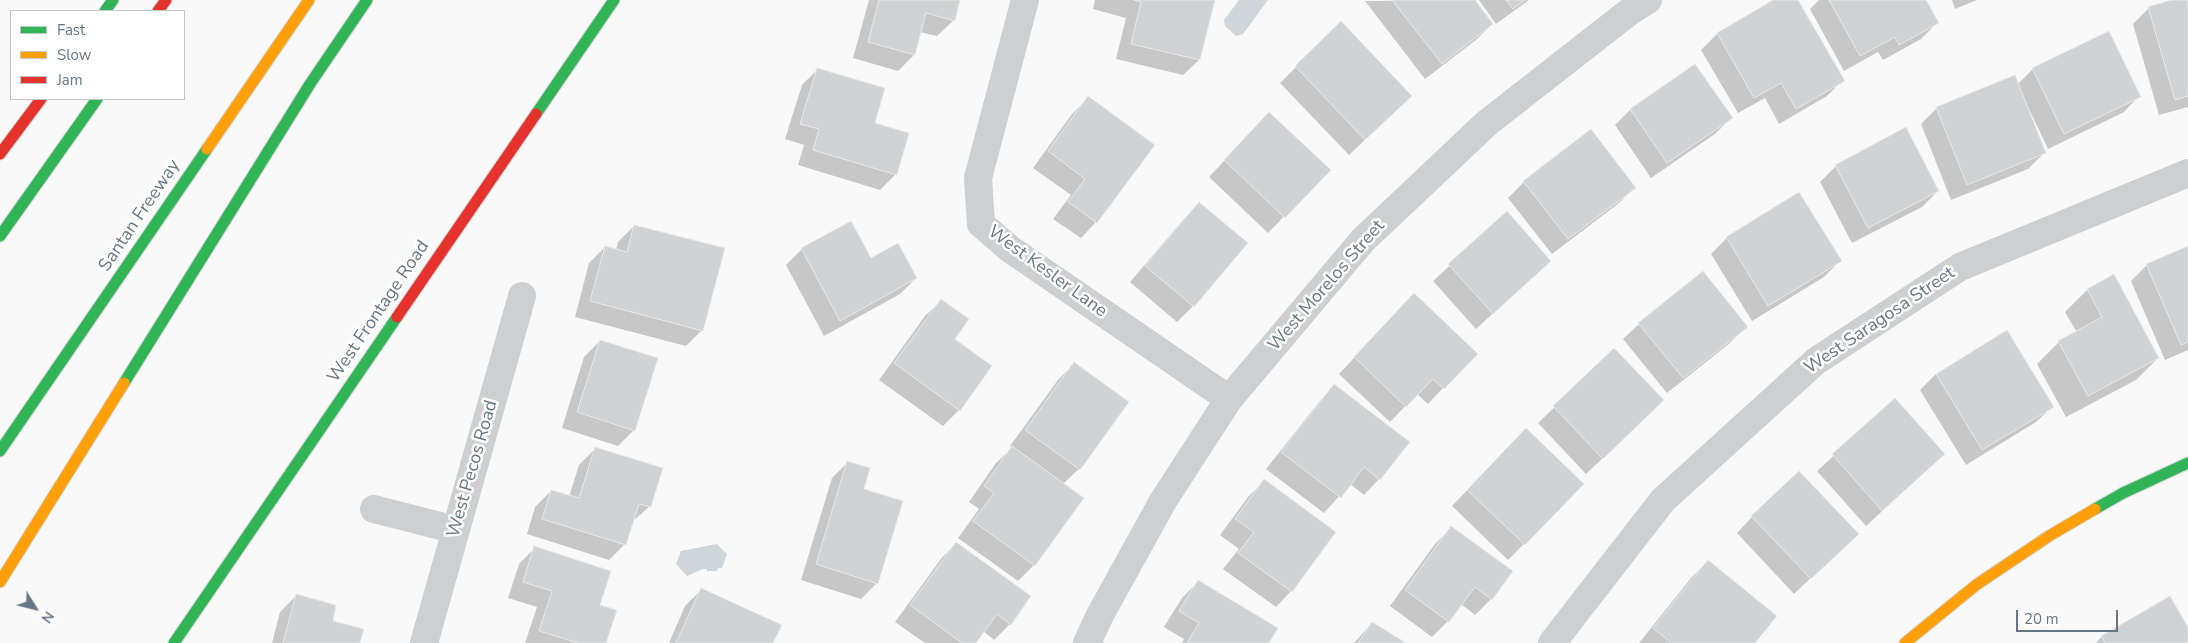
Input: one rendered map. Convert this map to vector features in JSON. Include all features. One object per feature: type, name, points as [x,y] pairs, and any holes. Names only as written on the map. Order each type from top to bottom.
[{"type":"main road","name":"Santan Freeway","points":[[0,451],[309,0]]},
{"type":"main road","points":[[0,582],[305,92],[366,0]]},
{"type":"main road","name":"West Frontage Road","points":[[174,643],[614,0]]},
{"type":"main road","points":[[0,154],[40,100]]},
{"type":"main road","points":[[0,236],[95,100]]},
{"type":"main road","points":[[1905,643],[1976,585],[2048,536],[2123,493],[2188,463]]},
{"type":"street","name":"West Kesler Lane","points":[[1025,0],[978,178],[981,224],[1010,249],[1229,399]]},
{"type":"street","name":"West Morelos Street","points":[[1087,643],[1100,615],[1163,501],[1229,399],[1363,240],[1487,123],[1629,12],[1648,0]]},
{"type":"street","name":"West Saragosa Street","points":[[1552,643],[1663,500],[1816,361],[1960,267],[2188,173]]},
{"type":"street","name":"West Pecos Road","points":[[424,643],[522,296]]},
{"type":"street","points":[[374,510],[456,530]]},
{"type":"shaded area","points":[[1239,0],[1268,0],[1243,34],[1236,36],[1225,26],[1224,20]]},
{"type":"shaded area","points":[[717,544],[727,554],[722,568],[718,568],[717,571],[703,569],[687,576],[676,564],[681,551]]},
{"type":"building","points":[[879,0],[960,0],[955,21],[926,13],[915,55],[868,42]]},
{"type":"building","points":[[1134,0],[1215,0],[1200,60],[1131,44],[1141,2]]},
{"type":"building","points":[[1392,0],[1475,0],[1493,24],[1442,64]]},
{"type":"building","points":[[1506,0],[1525,0],[1513,9]]},
{"type":"building","points":[[1773,0],[1798,0],[1845,81],[1796,109],[1781,83],[1754,98],[1717,33]]},
{"type":"building","points":[[1829,0],[1926,0],[1939,23],[1899,45],[1895,37],[1860,56]]},
{"type":"building","points":[[2171,0],[2188,0],[2188,96],[2175,100],[2148,7]]},
{"type":"building","points":[[1341,21],[1412,96],[1365,140],[1295,66]]},
{"type":"building","points":[[2109,31],[2141,97],[2064,134],[2032,68]]},
{"type":"building","points":[[1695,64],[1733,118],[1667,163],[1630,109]]},
{"type":"building","points":[[817,68],[885,88],[875,123],[909,133],[897,175],[813,150],[819,129],[800,124]]},
{"type":"building","points":[[2015,75],[2046,153],[1967,185],[1936,107]]},
{"type":"building","points":[[1088,96],[1155,145],[1097,223],[1068,202],[1085,179],[1048,151]]},
{"type":"building","points":[[1269,112],[1331,170],[1285,218],[1224,160]]},
{"type":"building","points":[[1906,127],[1939,191],[1868,228],[1835,165]]},
{"type":"building","points":[[1591,129],[1636,188],[1568,239],[1523,181]]},
{"type":"building","points":[[1799,192],[1842,261],[1768,306],[1726,237]]},
{"type":"building","points":[[1199,202],[1248,243],[1194,307],[1145,266]]},
{"type":"building","points":[[1507,211],[1551,261],[1493,314],[1448,264]]},
{"type":"building","points":[[851,221],[871,258],[898,243],[917,278],[840,321],[801,248]]},
{"type":"building","points":[[634,225],[725,248],[703,331],[590,301],[605,246],[627,252]]},
{"type":"building","points":[[2188,246],[2188,342],[2181,345],[2146,264]]},
{"type":"building","points":[[1703,271],[1748,327],[1683,378],[1638,323]]},
{"type":"building","points":[[2114,274],[2159,358],[2088,396],[2058,341],[2102,317],[2087,289]]},
{"type":"building","points":[[1414,293],[1478,354],[1444,389],[1433,379],[1406,407],[1354,357]]},
{"type":"building","points":[[941,299],[969,319],[955,339],[992,366],[960,411],[894,363]]},
{"type":"building","points":[[2007,330],[2054,407],[1982,450],[1936,374]]},
{"type":"building","points":[[600,340],[658,358],[635,431],[577,412]]},
{"type":"building","points":[[1614,348],[1664,400],[1603,459],[1553,406]]},
{"type":"building","points":[[1074,362],[1129,402],[1080,470],[1025,430]]},
{"type":"building","points":[[1334,384],[1410,442],[1380,480],[1364,467],[1341,498],[1281,452]]},
{"type":"building","points":[[1895,398],[1945,454],[1882,511],[1832,454]]},
{"type":"building","points":[[1526,428],[1584,484],[1525,545],[1467,490]]},
{"type":"building","points":[[1012,446],[1084,498],[1035,566],[973,521],[994,493],[984,486]]},
{"type":"building","points":[[595,447],[663,468],[651,507],[639,504],[626,545],[542,519],[551,490],[579,498]]},
{"type":"building","points":[[847,461],[870,468],[864,489],[903,501],[878,584],[816,564]]},
{"type":"building","points":[[1799,471],[1859,534],[1811,579],[1751,516]]},
{"type":"building","points":[[1264,479],[1336,532],[1292,592],[1238,553],[1254,532],[1235,519]]},
{"type":"building","points":[[1451,526],[1513,571],[1492,600],[1475,587],[1449,622],[1405,590]]},
{"type":"building","points":[[956,542],[1031,596],[1011,625],[997,614],[976,643],[962,643],[910,605]]},
{"type":"building","points":[[534,546],[611,571],[600,605],[617,610],[606,643],[578,643],[539,631],[552,591],[523,582]]},
{"type":"building","points":[[1708,560],[1777,616],[1755,643],[1671,643],[1653,628]]},
{"type":"building","points":[[1198,580],[1278,628],[1269,643],[1187,643],[1199,623],[1179,611]]},
{"type":"building","points":[[701,588],[782,625],[773,643],[676,643]]},
{"type":"building","points":[[296,594],[336,605],[333,621],[364,629],[360,643],[283,643]]},
{"type":"building","points":[[2170,596],[2188,627],[2188,643],[2105,643],[2101,636]]},
{"type":"building","points":[[1372,622],[1406,643],[1358,643]]},
{"type":"traffic: fast","points":[[106,10],[113,0]]},
{"type":"traffic: fast","points":[[124,383],[310,84],[367,0]]},
{"type":"traffic: fast","points":[[536,114],[614,0]]},
{"type":"traffic: fast","points":[[0,236],[96,100]]},
{"type":"traffic: fast","points":[[0,451],[207,149]]},
{"type":"traffic: fast","points":[[174,643],[397,317]]},
{"type":"traffic: fast","points":[[2095,509],[2123,493],[2188,463]]},
{"type":"traffic: slow","points":[[207,149],[309,0]]},
{"type":"traffic: slow","points":[[0,582],[124,383]]},
{"type":"traffic: slow","points":[[1905,643],[1976,585],[2049,536],[2095,509]]},
{"type":"traffic: jam","points":[[159,10],[166,0]]},
{"type":"traffic: jam","points":[[0,154],[40,100]]},
{"type":"traffic: jam","points":[[397,317],[536,114]]}]
